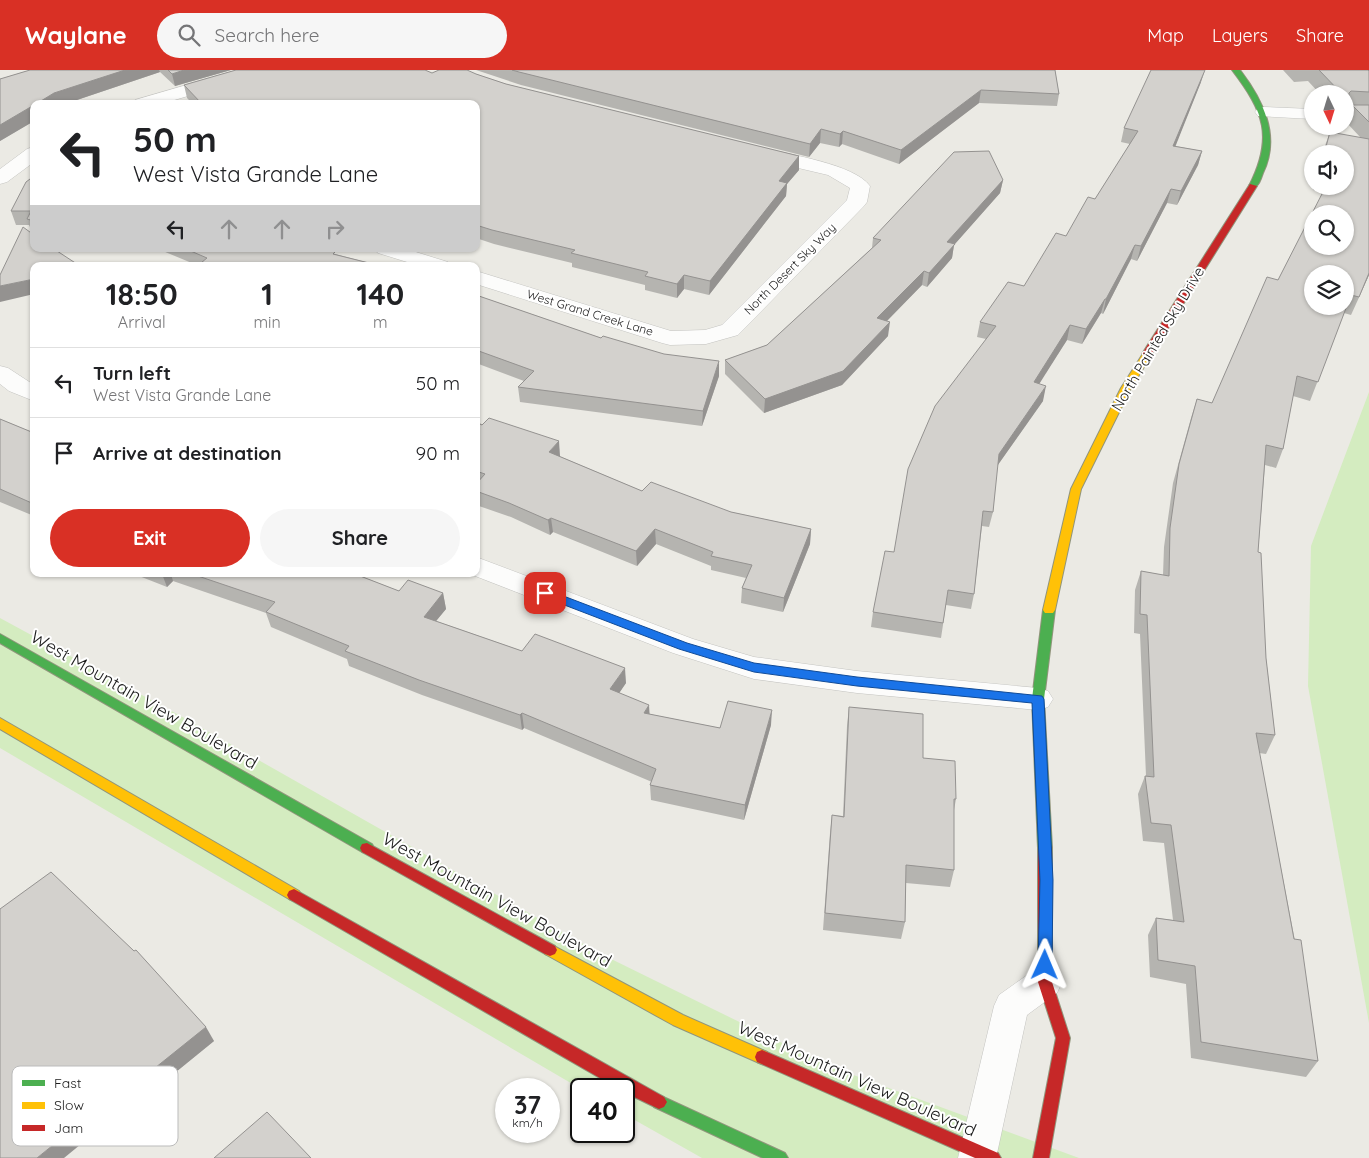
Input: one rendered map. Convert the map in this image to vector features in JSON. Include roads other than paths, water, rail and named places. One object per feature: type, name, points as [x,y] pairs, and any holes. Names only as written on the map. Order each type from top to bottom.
[{"type":"street","points":[[155,100],[256,70]]},
{"type":"street","name":"North Painted Sky Drive","points":[[1041,1158],[1063,1038],[1045,982],[1046,880],[1038,699],[1050,599],[1076,489],[1126,388],[1255,183],[1265,163],[1264,112],[1248,84],[1236,70]]},
{"type":"street","points":[[1264,112],[1304,114]]},
{"type":"street","points":[[1354,115],[1369,116]]},
{"type":"street","name":"North Desert Sky Way","points":[[706,337],[730,330],[857,202],[860,186],[836,172],[750,150]]},
{"type":"street","points":[[0,178],[30,156]]},
{"type":"street","points":[[395,252],[428,262]]},
{"type":"street","name":"West Grand Creek Lane","points":[[480,278],[670,338],[706,337]]},
{"type":"street","points":[[0,374],[30,392]]},
{"type":"street","points":[[480,568],[683,646],[754,668],[857,682],[1038,699]]},
{"type":"street","name":"West Mountain View Boulevard","points":[[0,638],[382,857],[678,1020],[983,1156]]},
{"type":"street","points":[[0,722],[357,932],[642,1094],[780,1158]]},
{"type":"street","points":[[983,1156],[1011,1006],[1045,982]]}]
